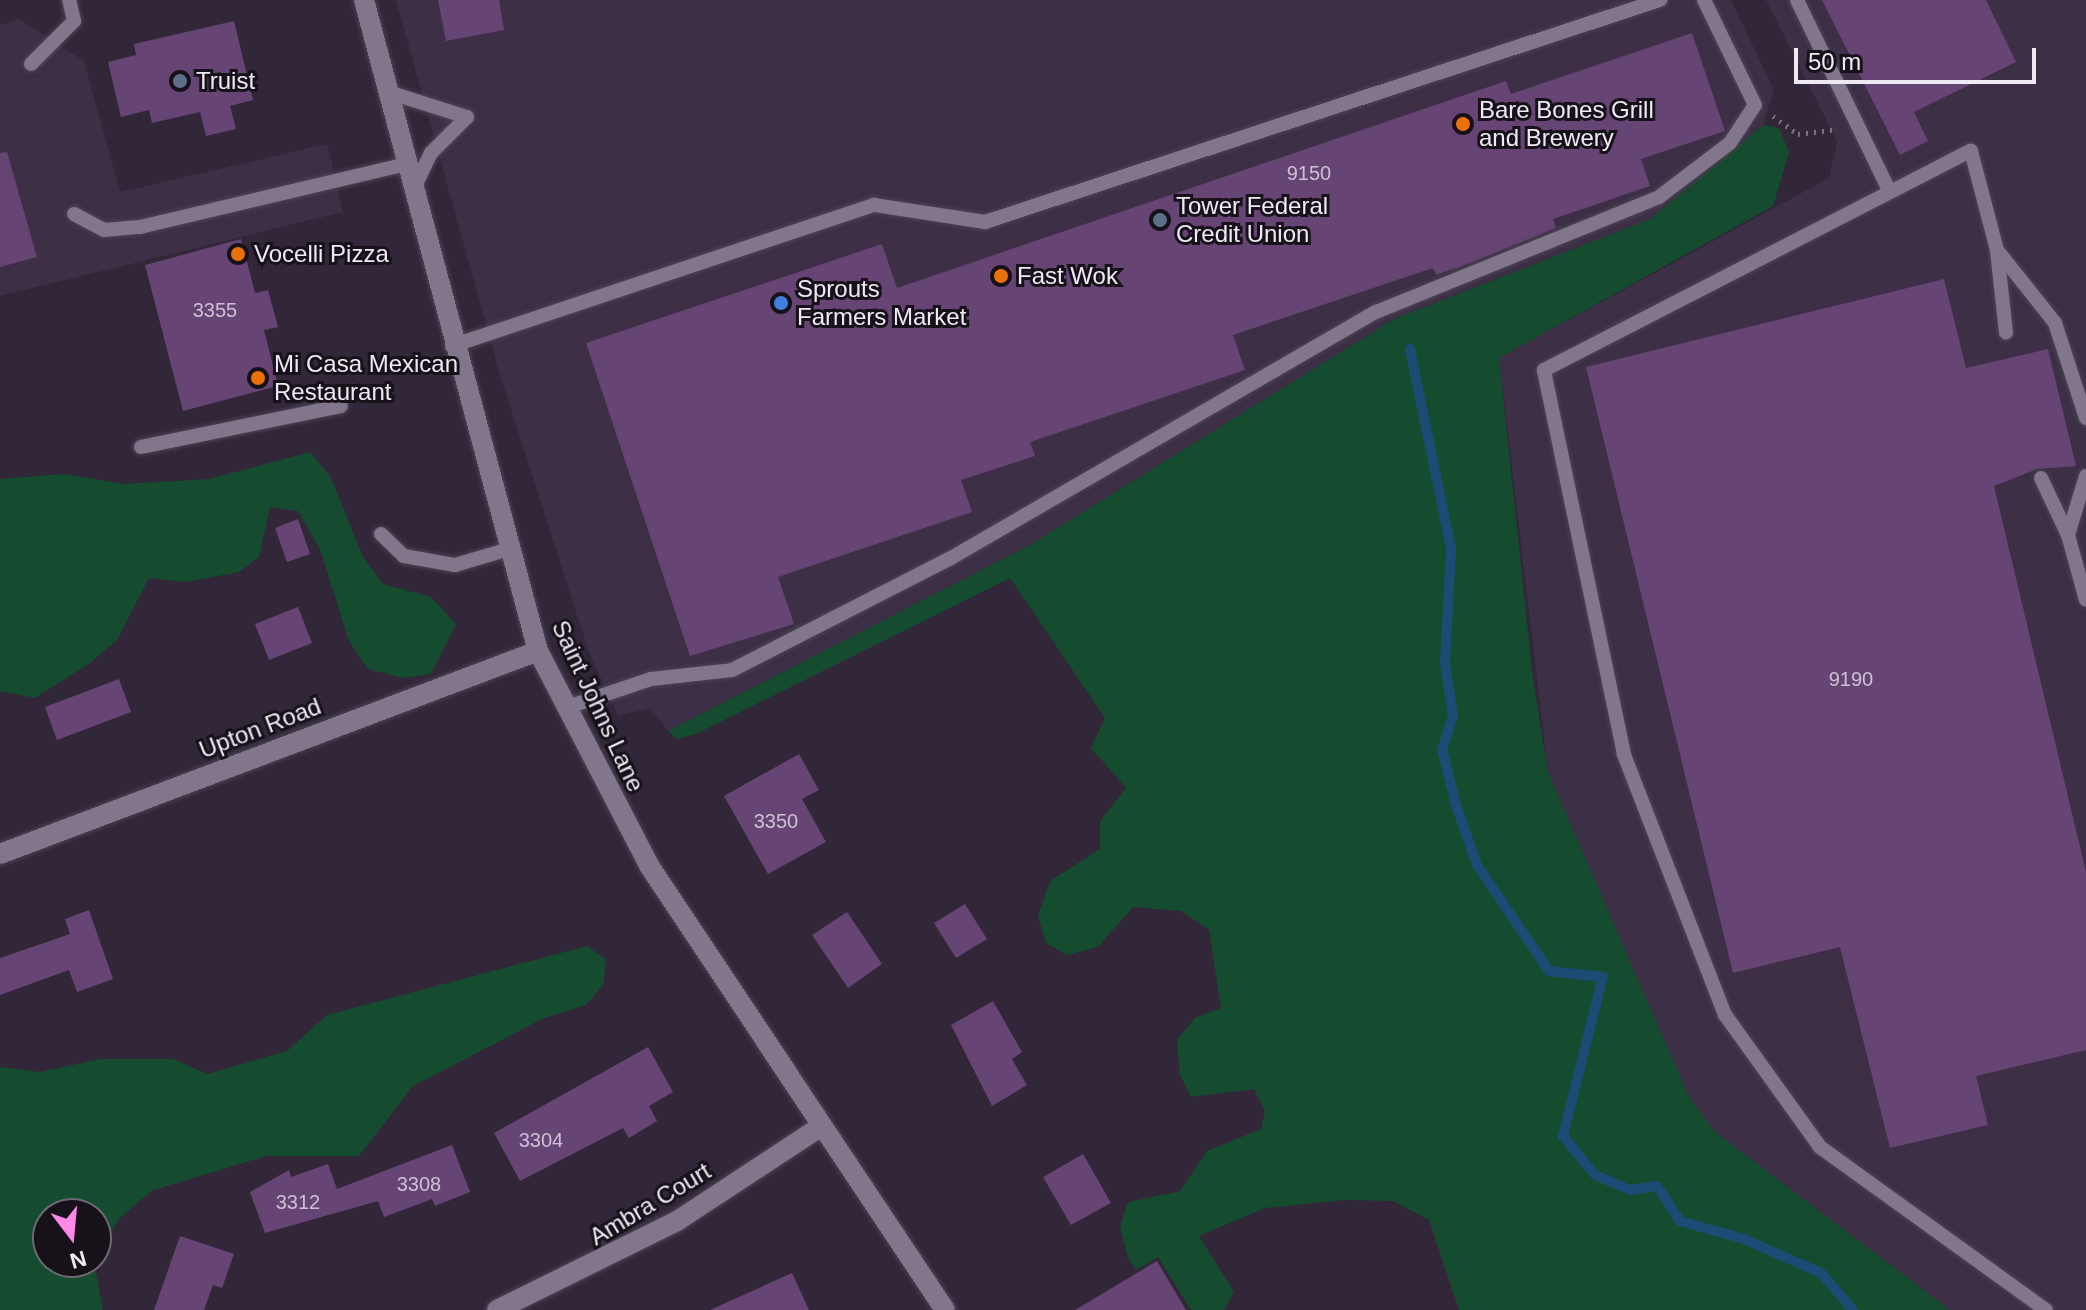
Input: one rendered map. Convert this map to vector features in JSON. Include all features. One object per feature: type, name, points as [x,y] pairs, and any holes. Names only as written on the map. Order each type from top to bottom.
[{"type":"street","name":"Saint Johns Lane","points":[[364,0],[452,346],[538,651],[650,867],[820,1127],[945,1310]]},
{"type":"street","name":"Upton Road","points":[[0,854],[538,651]]},
{"type":"street","name":"Ambra Court","points":[[497,1310],[677,1221],[820,1127]]},
{"type":"lane","points":[[31,64],[74,21],[69,0]]},
{"type":"lane","points":[[452,346],[874,205],[985,222],[1660,0]]},
{"type":"lane","points":[[565,708],[651,679],[732,670],[951,558],[1376,312],[1659,197],[1730,143],[1755,105],[1704,0]]},
{"type":"lane","points":[[1797,0],[1890,192]]},
{"type":"lane","points":[[388,92],[467,117],[431,153],[412,190]]},
{"type":"lane","points":[[2006,333],[1997,250],[1971,151],[1544,370],[1624,754],[1725,1015],[1820,1147],[2046,1310]]},
{"type":"lane","points":[[74,214],[104,230],[140,227],[406,164]]},
{"type":"lane","points":[[1997,250],[2055,323],[2086,418]]},
{"type":"lane","points":[[141,447],[341,406]]},
{"type":"lane","points":[[2068,535],[2086,476]]},
{"type":"lane","points":[[2041,478],[2068,535],[2086,600]]},
{"type":"lane","points":[[381,534],[404,556],[455,565],[509,549]]},
{"type":"path","points":[[1778,119],[1798,134],[1823,134]]},
{"type":"shaded area","points":[[396,0],[1731,0],[1774,90],[1763,125],[1650,219],[1394,319],[1030,545],[668,731],[650,708],[618,716],[589,652],[500,375]]},
{"type":"shaded area","points":[[1766,0],[2086,0],[2086,1310],[1950,1310],[1715,1132],[1689,1097],[1548,772],[1499,358],[1829,178],[1837,141]]},
{"type":"shaded area","points":[[19,19],[84,61],[120,192],[327,144],[343,212],[0,296],[0,25]]},
{"type":"green space","points":[[1763,125],[1779,128],[1789,152],[1773,206],[1499,358],[1533,679],[1548,772],[1689,1097],[1715,1132],[1950,1310],[1459,1310],[1429,1220],[1393,1201],[1345,1200],[1265,1208],[1199,1236],[1234,1292],[1224,1310],[1191,1310],[1158,1257],[1136,1270],[1128,1258],[1120,1226],[1128,1202],[1180,1191],[1207,1151],[1261,1129],[1265,1111],[1254,1089],[1191,1097],[1180,1075],[1177,1040],[1195,1018],[1221,1008],[1209,930],[1181,911],[1133,907],[1098,947],[1067,955],[1046,943],[1038,916],[1050,881],[1100,849],[1100,821],[1126,788],[1091,748],[1105,718],[1010,578],[696,734],[677,739],[668,731],[1030,545],[1394,319],[1650,219]]},
{"type":"green space","points":[[310,452],[330,476],[363,557],[383,584],[431,597],[456,624],[431,674],[402,678],[368,669],[349,641],[320,549],[298,511],[270,507],[259,557],[239,572],[186,582],[149,578],[117,640],[90,663],[35,698],[0,691],[0,479],[64,474],[125,484],[209,479]]},
{"type":"green space","points":[[587,946],[605,959],[604,984],[586,1005],[544,1018],[413,1086],[359,1156],[266,1156],[151,1191],[119,1219],[112,1230],[112,1198],[32,1198],[32,1278],[97,1278],[103,1310],[0,1310],[0,1067],[40,1072],[101,1059],[173,1059],[207,1074],[287,1051],[327,1015]]},
{"type":"building","points":[[438,0],[499,0],[504,30],[446,41]]},
{"type":"building","points":[[1822,0],[1986,0],[2016,62],[1914,112],[1928,141],[1900,155]]},
{"type":"building","name":"Truist","points":[[234,21],[253,100],[230,106],[236,129],[206,136],[200,112],[152,123],[149,110],[121,117],[108,62],[136,55],[134,44]]},
{"type":"building","points":[[1692,33],[1725,131],[1641,159],[1650,186],[1553,219],[1556,228],[1470,263],[1436,275],[1433,268],[1233,335],[1245,370],[1030,442],[1035,456],[961,480],[972,512],[778,577],[794,624],[690,656],[586,343],[882,244],[897,288],[1506,81],[1511,94]]},
{"type":"building","points":[[7,152],[37,257],[0,267],[0,153]]},
{"type":"building","points":[[241,239],[255,293],[268,290],[278,327],[264,330],[278,386],[183,411],[145,265]]},
{"type":"building","points":[[1944,279],[1966,368],[2048,349],[2076,466],[2037,469],[1994,486],[2086,872],[2086,1050],[1976,1076],[1988,1125],[1890,1148],[1840,947],[1733,973],[1586,367]]},
{"type":"building","points":[[298,519],[310,554],[287,562],[275,528]]},
{"type":"building","points":[[298,607],[312,643],[269,660],[255,624]]},
{"type":"building","points":[[119,679],[131,712],[57,740],[45,707]]},
{"type":"building","points":[[799,754],[819,790],[802,799],[826,842],[768,874],[724,796]]},
{"type":"building","points":[[965,904],[987,939],[956,958],[934,923]]},
{"type":"building","points":[[89,910],[113,979],[77,992],[69,970],[0,995],[0,958],[70,934],[65,919]]},
{"type":"building","points":[[847,912],[882,964],[848,988],[812,935]]},
{"type":"building","points":[[993,1001],[1022,1052],[1012,1059],[1027,1085],[992,1106],[951,1025]]},
{"type":"building","points":[[648,1047],[673,1092],[649,1106],[657,1121],[629,1138],[623,1128],[520,1181],[494,1133]]},
{"type":"building","points":[[452,1145],[470,1192],[435,1206],[432,1199],[384,1217],[378,1201],[265,1233],[250,1192],[289,1170],[291,1177],[328,1164],[337,1189]]},
{"type":"building","points":[[1083,1154],[1111,1203],[1071,1225],[1043,1177]]},
{"type":"building","points":[[180,1236],[234,1254],[222,1288],[213,1285],[204,1310],[154,1310]]},
{"type":"building","points":[[1157,1261],[1186,1310],[1075,1310]]},
{"type":"building","points":[[792,1273],[809,1310],[710,1310]]},
{"type":"waterway","points":[[1410,349],[1451,549],[1445,663],[1453,716],[1442,749],[1455,802],[1477,865],[1549,971],[1603,977],[1563,1136],[1595,1175],[1631,1190],[1657,1186],[1680,1221],[1744,1239],[1821,1273],[1853,1310]]},
{"type":"place","name":"Truist","points":[[180,81]]},
{"type":"place","name":"Bare Bones Grill and Brewery","points":[[1463,124]]},
{"type":"place","name":"Tower Federal Credit Union","points":[[1160,220]]},
{"type":"place","name":"Vocelli Pizza","points":[[238,254]]},
{"type":"place","name":"Fast Wok","points":[[1001,276]]},
{"type":"place","name":"Sprouts Farmers Market","points":[[781,303]]},
{"type":"place","name":"Mi Casa Mexican Restaurant","points":[[258,378]]}]
